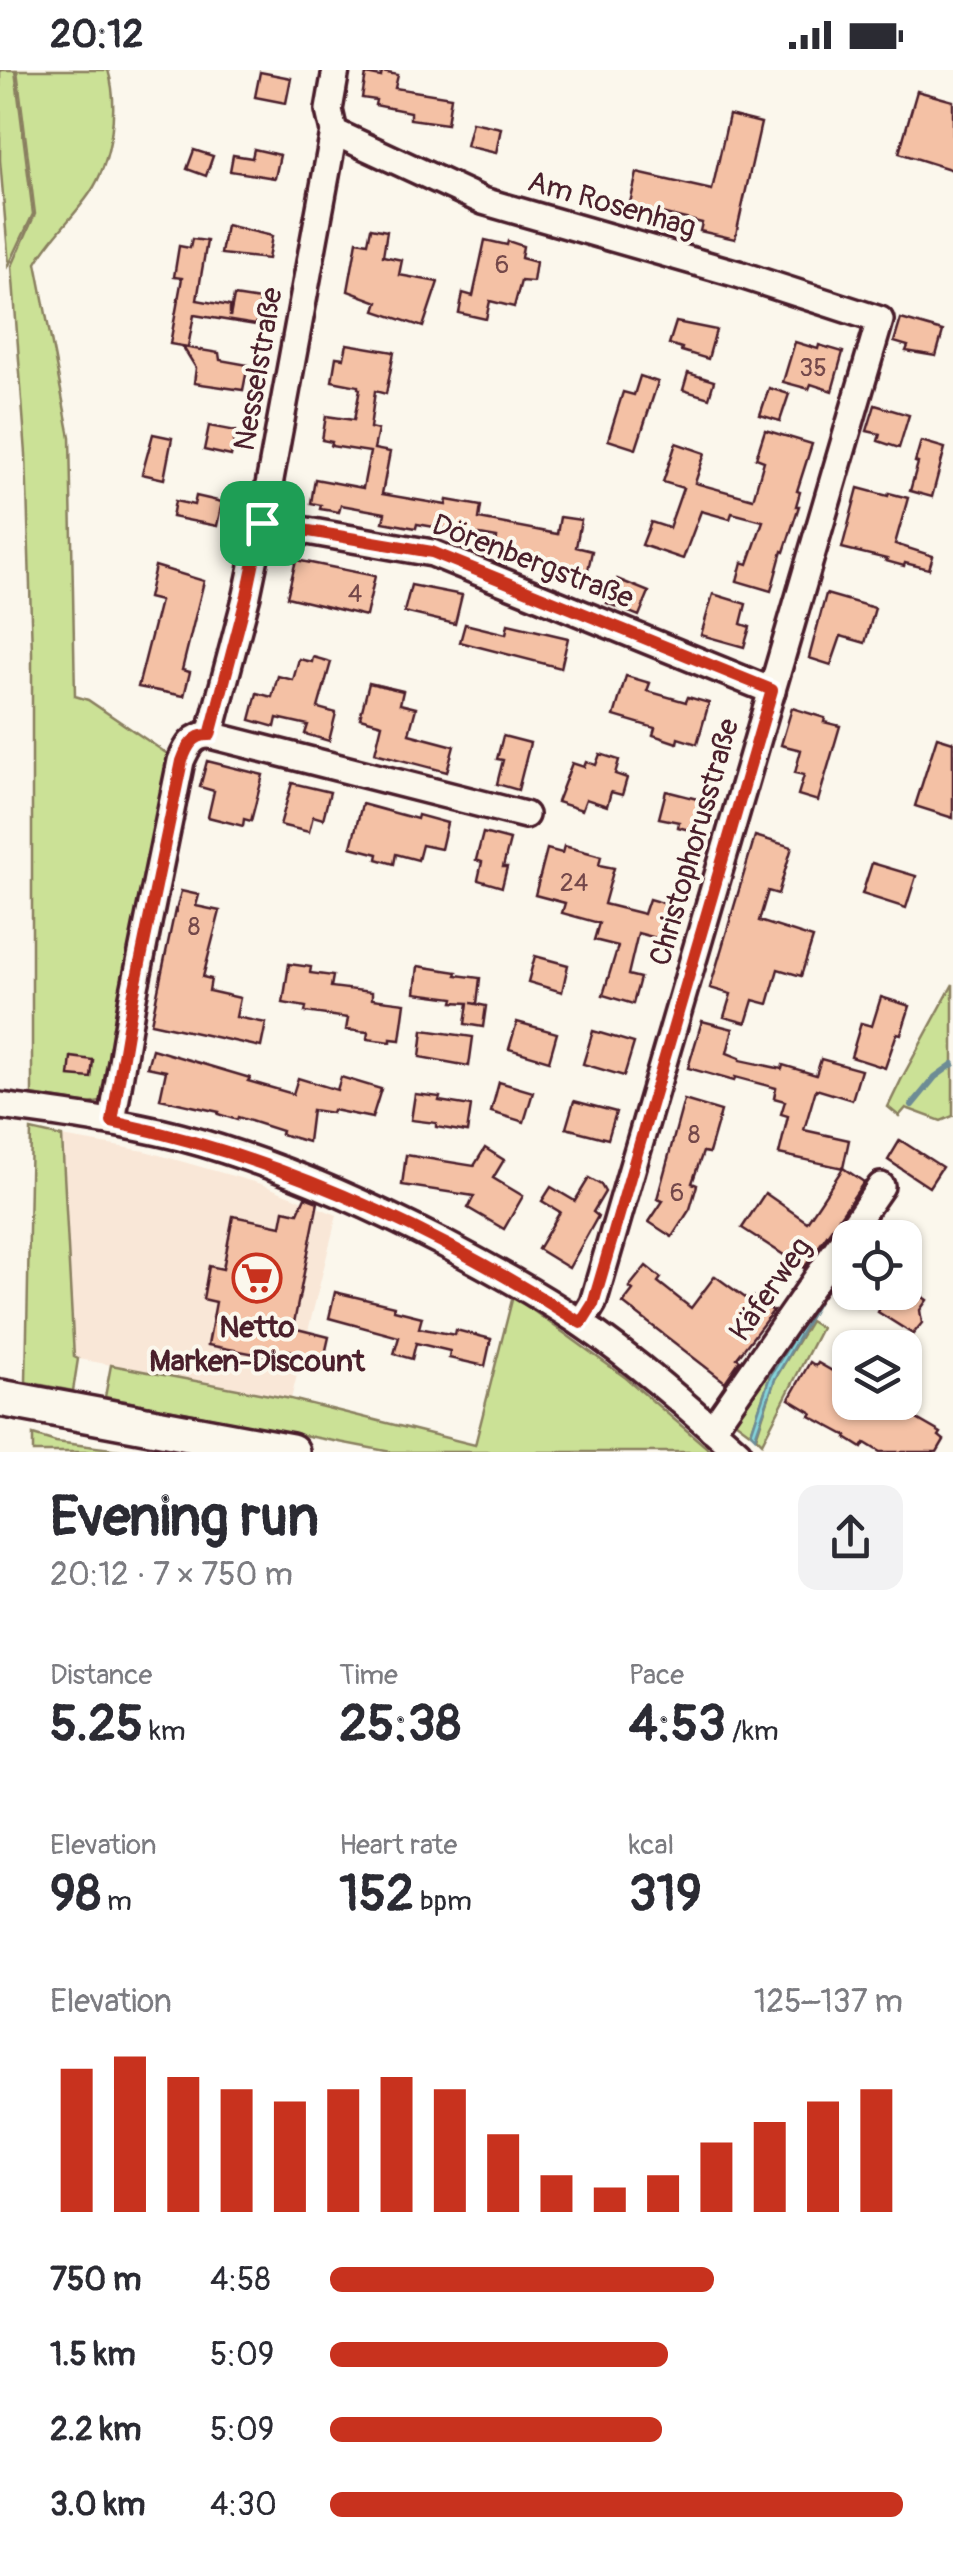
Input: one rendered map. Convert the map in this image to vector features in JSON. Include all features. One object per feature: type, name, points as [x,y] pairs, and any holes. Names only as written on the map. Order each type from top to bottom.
[{"type":"street","name":"Nesselstraße","points":[[112,1122],[133,997],[182,761],[194,738],[210,735],[247,595],[334,132],[329,110],[336,70]]},
{"type":"street","name":"Am Rosenhag","points":[[334,132],[483,201],[738,274],[880,320]]},
{"type":"street","name":"Christophorusstraße","points":[[581,1323],[593,1304],[880,320]]},
{"type":"street","name":"Dörenbergstraße","points":[[262,523],[432,552],[772,690]]},
{"type":"street","points":[[210,735],[525,815]]},
{"type":"street","points":[[0,1106],[112,1122],[217,1148],[377,1209],[491,1268],[581,1323],[738,1452]]},
{"type":"street","name":"Käferweg","points":[[712,1428],[881,1186]]},
{"type":"street","points":[[0,1398],[292,1452]]},
{"type":"shaded area","points":[[62,1137],[145,1151],[261,1184],[337,1215],[291,1399],[74,1358]]},
{"type":"green space","points":[[0,70],[15,70],[33,214],[9,265],[0,160]]},
{"type":"green space","points":[[17,70],[108,70],[113,116],[104,165],[83,202],[36,263],[70,437],[75,696],[88,700],[172,757],[105,1094],[100,1102],[89,1104],[32,1095],[32,652],[26,454],[12,266],[35,214]]},
{"type":"green space","points":[[953,984],[953,1116],[941,1121],[906,1108],[899,1116],[888,1107]]},
{"type":"green space","points":[[31,1130],[62,1137],[74,1357],[78,1359],[73,1391],[26,1382]]},
{"type":"green space","points":[[513,1296],[626,1378],[712,1452],[391,1452],[105,1397],[111,1365],[291,1399],[475,1445]]},
{"type":"green space","points":[[805,1317],[770,1376],[751,1433],[728,1416]]},
{"type":"green space","points":[[810,1321],[821,1328],[762,1443],[756,1437],[775,1379]]},
{"type":"green space","points":[[33,1435],[56,1442],[135,1452],[33,1452]]},
{"type":"water","points":[[832,1276],[775,1379],[755,1437],[751,1433],[770,1376]]},
{"type":"building","points":[[260,72],[291,78],[286,103],[255,97]]},
{"type":"building","points":[[382,72],[398,75],[395,88],[451,97],[447,124],[410,119],[410,112],[375,105],[376,100],[362,98],[366,74],[381,77]]},
{"type":"building","points":[[917,91],[953,101],[953,170],[899,153]]},
{"type":"building","points":[[729,115],[761,123],[735,239],[700,231],[702,223],[657,212],[654,223],[627,216],[637,173],[712,190]]},
{"type":"building","points":[[472,122],[501,128],[496,153],[466,146]]},
{"type":"building","points":[[254,149],[280,155],[275,178],[230,171],[233,155],[252,158]]},
{"type":"building","points":[[194,150],[213,156],[206,176],[187,169]]},
{"type":"building","points":[[226,225],[272,236],[268,259],[221,254]]},
{"type":"building","points":[[371,228],[387,231],[383,256],[402,260],[399,275],[438,282],[423,327],[375,311],[378,302],[348,291],[357,241],[368,243]]},
{"type":"building","points":[[192,239],[207,241],[197,300],[230,306],[230,317],[234,296],[260,300],[256,325],[194,315],[188,347],[170,344],[182,278],[174,277],[179,246],[190,248]]},
{"type":"building","points":[[485,240],[523,246],[521,258],[536,262],[533,282],[521,281],[514,307],[490,301],[486,319],[459,313],[463,293],[473,296]]},
{"type":"building","points":[[901,319],[943,331],[936,356],[906,351],[908,346],[894,342]]},
{"type":"building","points":[[676,322],[716,330],[708,359],[669,344]]},
{"type":"building","points":[[795,342],[843,352],[832,391],[811,384],[809,389],[783,382]]},
{"type":"building","points":[[347,344],[394,352],[386,394],[375,391],[370,428],[378,430],[374,449],[390,452],[382,494],[446,505],[447,500],[481,506],[479,519],[557,534],[560,517],[581,520],[576,547],[592,551],[586,580],[549,571],[551,562],[494,551],[497,538],[383,522],[385,513],[341,505],[339,512],[311,503],[315,479],[363,488],[370,452],[331,446],[332,442],[322,440],[326,416],[354,420],[360,389],[332,381],[336,357],[344,358]]},
{"type":"building","points":[[183,347],[219,353],[220,360],[248,365],[243,390],[194,383],[196,368]]},
{"type":"building","points":[[688,373],[714,381],[709,398],[683,390]]},
{"type":"building","points":[[640,376],[658,382],[636,449],[608,440],[623,392],[634,395]]},
{"type":"building","points":[[769,388],[789,394],[780,421],[760,415]]},
{"type":"building","points":[[875,405],[909,415],[899,448],[878,441],[880,434],[867,431]]},
{"type":"building","points":[[209,426],[236,431],[231,456],[204,450]]},
{"type":"building","points":[[765,430],[812,444],[797,491],[799,506],[771,591],[737,581],[742,562],[748,564],[763,521],[732,513],[730,519],[701,511],[683,559],[642,545],[651,522],[669,528],[683,488],[663,482],[676,443],[705,453],[695,483],[753,499],[764,461],[756,458]]},
{"type":"building","points":[[153,434],[172,438],[164,479],[142,474]]},
{"type":"building","points":[[921,441],[945,448],[932,497],[910,491]]},
{"type":"building","points":[[858,488],[908,498],[895,544],[933,556],[929,569],[842,548]]},
{"type":"building","points":[[196,496],[222,502],[217,526],[172,517],[175,501],[194,505]]},
{"type":"building","points":[[296,560],[375,576],[366,616],[287,597]]},
{"type":"building","points":[[155,566],[204,581],[182,670],[190,672],[184,696],[138,687],[160,601],[148,598]]},
{"type":"building","points":[[617,579],[649,592],[639,616],[607,603]]},
{"type":"building","points":[[411,585],[462,595],[455,624],[404,612]]},
{"type":"building","points":[[713,594],[746,604],[741,624],[750,627],[744,647],[701,635]]},
{"type":"building","points":[[826,594],[875,608],[865,643],[841,636],[831,665],[809,658]]},
{"type":"building","points":[[465,624],[506,634],[508,624],[568,638],[561,668],[460,642]]},
{"type":"building","points":[[313,657],[331,662],[318,708],[336,713],[329,741],[305,734],[308,725],[277,718],[275,727],[250,720],[257,693],[272,697],[278,676],[293,680],[299,659],[312,662]]},
{"type":"building","points":[[626,676],[650,683],[647,691],[686,702],[688,697],[709,703],[697,744],[678,738],[677,743],[653,735],[655,728],[614,716]]},
{"type":"building","points":[[369,683],[403,691],[400,704],[416,708],[409,734],[454,746],[447,772],[375,753],[382,724],[360,718]]},
{"type":"building","points":[[792,708],[840,726],[818,801],[798,795],[804,775],[795,773],[801,750],[781,745]]},
{"type":"building","points":[[503,736],[530,743],[518,790],[497,784],[503,760],[497,759]]},
{"type":"building","points":[[937,737],[953,742],[953,818],[915,806]]},
{"type":"building","points":[[600,754],[619,760],[615,774],[627,778],[622,795],[611,792],[607,806],[586,799],[582,810],[557,802],[572,763],[596,765]]},
{"type":"building","points":[[207,761],[263,775],[251,821],[244,819],[243,826],[208,817],[214,791],[200,787]]},
{"type":"building","points":[[292,783],[330,792],[323,819],[313,816],[309,832],[280,825]]},
{"type":"building","points":[[666,791],[701,800],[693,831],[678,827],[679,822],[659,818]]},
{"type":"building","points":[[362,804],[447,823],[441,849],[422,845],[418,860],[396,854],[394,864],[377,859],[378,854],[351,847]]},
{"type":"building","points":[[483,833],[510,840],[502,887],[478,880],[482,862],[476,860]]},
{"type":"building","points":[[755,836],[792,847],[778,894],[768,891],[759,921],[813,938],[801,976],[778,969],[768,1004],[753,1000],[746,1023],[724,1017],[731,994],[710,988]]},
{"type":"building","points":[[564,846],[601,856],[599,865],[614,868],[604,904],[644,914],[649,899],[681,908],[672,937],[662,934],[660,939],[638,933],[628,975],[640,978],[633,1004],[603,995],[618,946],[594,940],[599,923],[562,913],[565,903],[535,895],[547,849],[562,853]]},
{"type":"building","points":[[872,863],[916,876],[906,908],[862,894]]},
{"type":"building","points":[[181,891],[199,895],[196,906],[220,911],[203,977],[211,979],[209,991],[240,998],[236,1017],[266,1023],[261,1047],[151,1023]]},
{"type":"building","points":[[535,956],[568,965],[562,992],[528,982]]},
{"type":"building","points":[[289,964],[311,967],[310,973],[333,976],[331,987],[372,992],[372,999],[405,1003],[400,1040],[367,1039],[368,1032],[346,1030],[348,1018],[305,1012],[306,1007],[283,1003]]},
{"type":"building","points":[[418,966],[480,978],[477,1004],[471,1003],[486,1006],[483,1027],[465,1024],[468,1003],[415,993]]},
{"type":"building","points":[[881,997],[910,1006],[885,1068],[851,1057],[861,1023],[872,1026]]},
{"type":"building","points":[[702,1021],[733,1029],[727,1053],[740,1060],[782,1069],[783,1065],[816,1075],[821,1059],[861,1070],[852,1100],[816,1089],[804,1130],[849,1140],[843,1168],[779,1154],[788,1116],[781,1114],[785,1101],[774,1098],[776,1088],[688,1068]]},
{"type":"building","points":[[517,1022],[557,1033],[549,1061],[509,1049]]},
{"type":"building","points":[[423,1030],[473,1037],[469,1066],[420,1057]]},
{"type":"building","points":[[593,1031],[634,1043],[624,1076],[583,1064]]},
{"type":"building","points":[[152,1049],[293,1094],[298,1078],[337,1090],[341,1077],[381,1089],[372,1118],[312,1110],[308,1142],[238,1117],[237,1120],[160,1099],[166,1071],[147,1067]]},
{"type":"building","points":[[71,1057],[93,1060],[91,1078],[69,1076]]},
{"type":"building","points":[[499,1082],[533,1092],[524,1122],[491,1112]]},
{"type":"building","points":[[415,1094],[471,1106],[467,1132],[411,1120]]},
{"type":"building","points":[[684,1100],[721,1111],[709,1153],[703,1152],[692,1183],[697,1185],[690,1209],[672,1237],[649,1222],[663,1201],[657,1199]]},
{"type":"building","points":[[574,1101],[616,1112],[608,1139],[566,1128]]},
{"type":"building","points":[[900,1140],[942,1167],[929,1187],[888,1160]]},
{"type":"building","points":[[485,1148],[504,1160],[493,1178],[523,1196],[504,1229],[468,1208],[474,1196],[402,1185],[406,1155],[474,1166]]},
{"type":"building","points":[[843,1168],[864,1182],[837,1220],[832,1220],[832,1228],[804,1268],[742,1228],[765,1193],[807,1222]]},
{"type":"building","points":[[589,1178],[605,1192],[593,1212],[598,1216],[569,1268],[538,1249],[560,1212],[542,1201],[551,1187],[575,1201]]},
{"type":"building","points":[[305,1197],[318,1202],[293,1328],[329,1337],[324,1359],[288,1350],[286,1360],[208,1345],[216,1302],[203,1299],[209,1266],[223,1269],[233,1216],[281,1226],[284,1210],[298,1213]]},
{"type":"building","points":[[646,1266],[661,1278],[658,1282],[691,1308],[715,1276],[751,1302],[754,1297],[773,1311],[737,1358],[740,1360],[725,1382],[623,1303],[633,1290],[629,1287]]},
{"type":"building","points":[[335,1292],[422,1317],[419,1328],[455,1335],[456,1330],[491,1339],[485,1366],[449,1358],[450,1351],[416,1343],[412,1359],[394,1354],[399,1337],[329,1318]]},
{"type":"building","points":[[920,1310],[922,1323],[916,1330],[907,1330],[878,1312]]},
{"type":"building","points":[[810,1362],[816,1366],[818,1363],[832,1371],[832,1420],[918,1420],[941,1433],[939,1436],[944,1440],[937,1452],[880,1452],[865,1443],[862,1448],[789,1399]]},
{"type":"waterway","points":[[912,1105],[935,1077],[953,1064]]},
{"type":"place","name":"Netto Marken-Discount","points":[[257,1278]]},
{"type":"route","points":[[262,523],[432,552],[772,690],[593,1304],[581,1323],[491,1268],[325,1186],[181,1137],[112,1122],[133,997],[182,761],[194,738],[210,735],[262,523]]}]
